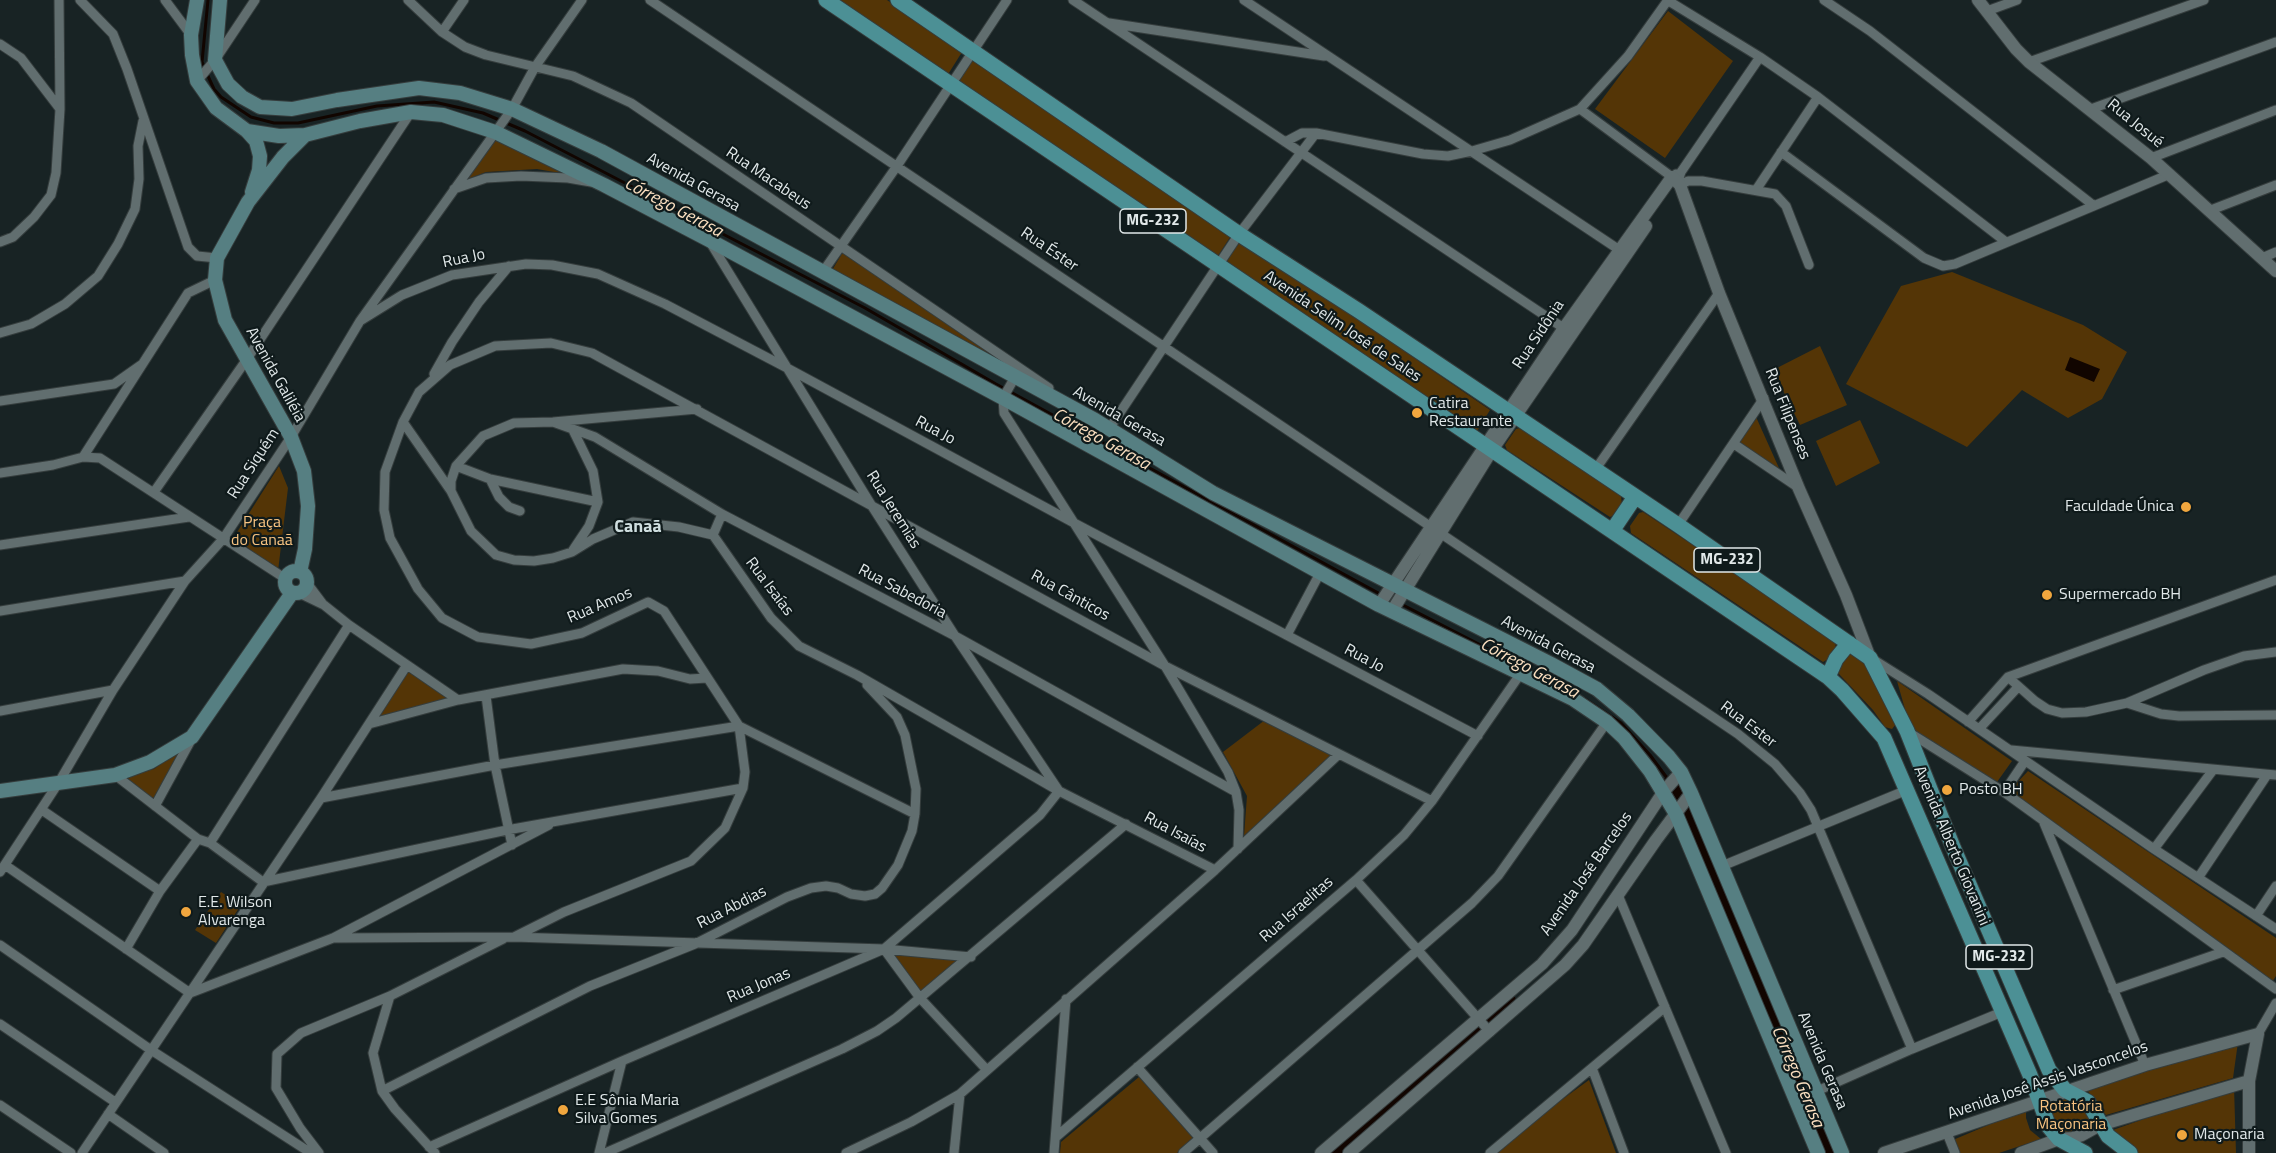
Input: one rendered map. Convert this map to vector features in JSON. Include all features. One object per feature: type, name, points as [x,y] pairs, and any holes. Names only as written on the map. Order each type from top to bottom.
[{"type":"main road","name":"Avenida Gerasa","points":[[197,0],[191,35],[192,55],[199,79],[216,108],[247,131],[279,136],[305,135],[360,121],[411,112],[443,115],[497,129],[1004,396],[1320,573],[1392,597],[1597,690],[1628,715],[1669,757],[1671,784]]},
{"type":"main road","points":[[211,64],[220,0]]},
{"type":"main road","name":"Avenida Selim José de Sales","points":[[825,0],[1828,677],[1862,711],[1884,738]]},
{"type":"main road","name":"Avenida Selim José de Sales","points":[[898,0],[1239,234],[1359,311],[1870,658],[1908,731]]},
{"type":"main road","name":"Avenida Gerasa","points":[[211,64],[242,97],[260,107],[292,109],[418,88],[460,93],[509,111],[601,151],[1014,379],[1095,420],[1213,493],[1521,674],[1573,699],[1607,722],[1671,784],[1818,1153]]},
{"type":"main road","points":[[247,131],[256,141],[260,156],[276,151],[283,157]]},
{"type":"main road","name":"Avenida Galiléia","points":[[0,791],[115,775],[150,762],[192,737],[299,585],[305,549],[308,506],[304,471],[291,437],[225,320],[215,280],[217,258],[248,202],[283,157],[305,135]]},
{"type":"main road","name":"Avenida Galiléia","points":[[248,202],[259,170],[260,156]]},
{"type":"main road","points":[[1612,531],[1635,497]]},
{"type":"main road","points":[[286,579],[286,587],[299,585]]},
{"type":"main road","points":[[1828,677],[1836,658],[1849,643]]},
{"type":"main road","points":[[1884,738],[1892,738],[1908,731]]},
{"type":"main road","name":"Avenida Alberto Giovanini","points":[[1908,731],[1953,847],[2049,1070],[2065,1090],[2088,1102],[2108,1136],[2130,1153]]},
{"type":"main road","name":"Avenida Alberto Giovanini","points":[[1884,738],[2040,1100],[2049,1127],[2061,1146]]},
{"type":"main road","points":[[1671,784],[1681,805]]},
{"type":"main road","name":"Avenida Gerasa","points":[[1681,805],[1722,866],[1842,1153]]},
{"type":"main road","points":[[1935,855],[1953,847]]},
{"type":"main road","points":[[2061,1146],[2085,1153]]},
{"type":"street","points":[[0,242],[14,237],[51,195],[56,173],[60,109],[59,0]]},
{"type":"street","points":[[80,0],[112,34],[127,69],[188,247],[197,256],[217,258]]},
{"type":"street","points":[[165,0],[191,35]]},
{"type":"street","points":[[199,79],[255,0]]},
{"type":"street","name":"Rua Macabeus","points":[[408,0],[442,32],[465,47],[573,76],[631,103],[1095,420]]},
{"type":"street","points":[[442,32],[464,0]]},
{"type":"street","points":[[497,129],[534,67],[582,0]]},
{"type":"street","name":"Rua Éster","points":[[650,0],[1435,529]]},
{"type":"street","points":[[822,273],[897,166],[1007,0]]},
{"type":"street","points":[[1073,0],[1568,331]]},
{"type":"street","points":[[1244,0],[1623,252]]},
{"type":"street","points":[[1285,142],[1302,133],[1316,133],[1423,154],[1448,156],[1510,140],[1580,109],[1628,56],[1667,0],[1760,57],[1818,97],[2007,242]]},
{"type":"street","points":[[1824,0],[1879,38],[2093,205]]},
{"type":"street","name":"Rua Josué","points":[[1978,0],[2029,62],[2170,174],[2276,271]]},
{"type":"street","points":[[1987,11],[2017,0]]},
{"type":"street","points":[[2029,62],[2204,0]]},
{"type":"street","points":[[1107,22],[1328,57]]},
{"type":"street","points":[[2091,109],[2276,42]]},
{"type":"street","points":[[0,44],[21,58],[60,109]]},
{"type":"street","name":"Rua Sidônia","points":[[1392,597],[1488,447],[1760,57]]},
{"type":"street","points":[[1756,190],[1818,97]]},
{"type":"street","points":[[1580,109],[1677,179],[1768,192],[1780,198],[1786,206],[1809,265]]},
{"type":"street","points":[[2151,158],[2276,110]]},
{"type":"street","points":[[154,492],[247,359],[411,112]]},
{"type":"street","points":[[0,333],[31,324],[65,304],[98,276],[118,244],[135,209],[139,179],[138,146],[143,120]]},
{"type":"street","name":"Rua Siquém","points":[[2,869],[42,810],[113,690],[185,581],[223,539],[291,437],[360,321],[497,129]]},
{"type":"street","points":[[1109,429],[1239,234],[1316,133]]},
{"type":"street","points":[[1781,153],[1924,258],[1937,265],[1955,264],[2170,174]]},
{"type":"street","points":[[454,189],[486,178],[521,176],[568,178],[603,185]]},
{"type":"street","name":"Rua Filipenses","points":[[1677,179],[1719,293],[1846,595],[1870,658]]},
{"type":"street","points":[[2211,210],[2276,185]]},
{"type":"street","name":"Rua Jeremias","points":[[709,240],[870,503],[955,636],[1059,790]]},
{"type":"street","points":[[2262,258],[2276,252]]},
{"type":"street","name":"Rua Jo","points":[[360,321],[402,295],[452,275],[509,266],[552,265],[598,274],[665,304],[789,369],[1076,524],[1478,736]]},
{"type":"street","name":"Rua Amos","points":[[431,380],[452,342],[479,302],[509,266]]},
{"type":"street","points":[[83,457],[188,293],[215,280]]},
{"type":"street","points":[[1595,470],[1719,293]]},
{"type":"street","name":"Rua Amos","points":[[319,1153],[300,1128],[276,1088],[277,1054],[301,1033],[390,996],[564,912],[691,861],[725,828],[743,788],[745,772],[739,726],[664,611],[648,602],[582,633],[531,644],[478,637],[442,618],[418,589],[390,538],[384,510],[385,472],[404,422],[419,392],[450,365],[495,346],[551,343],[592,353],[697,409]]},
{"type":"street","points":[[0,401],[114,384],[145,362]]},
{"type":"street","points":[[1014,379],[1004,396],[1004,413],[1165,666],[1228,772],[1236,792],[1239,810],[1238,849]]},
{"type":"street","points":[[1677,525],[1764,398]]},
{"type":"street","points":[[451,491],[450,481],[456,466],[483,436],[514,423],[553,422],[697,409]]},
{"type":"street","name":"Rua Cânticos","points":[[697,409],[1165,666],[1432,801]]},
{"type":"street","points":[[404,422],[451,491],[471,531],[496,555],[514,560],[534,561],[553,558],[572,552],[593,538],[633,522],[679,527],[713,535],[722,514]]},
{"type":"street","name":"Rua Sabedoria","points":[[553,422],[595,437],[722,514],[955,636],[1236,792]]},
{"type":"street","points":[[572,428],[593,471],[598,502],[589,526],[572,552]]},
{"type":"street","points":[[1734,444],[1800,489]]},
{"type":"street","points":[[0,472],[53,465],[83,457],[100,458],[286,579]]},
{"type":"street","points":[[456,466],[490,479],[598,502]]},
{"type":"street","points":[[490,479],[499,497],[509,507],[520,511]]},
{"type":"street","points":[[0,545],[189,517]]},
{"type":"street","name":"Rua Ester","points":[[1435,529],[1738,734],[1775,764],[1800,793],[1818,826],[1912,1049]]},
{"type":"street","name":"Rua Isaías","points":[[713,535],[771,618],[799,646],[857,675],[1059,790],[1215,870]]},
{"type":"street","points":[[1287,635],[1320,573]]},
{"type":"street","points":[[0,611],[185,581]]},
{"type":"street","points":[[299,585],[349,625],[458,700]]},
{"type":"street","points":[[1968,722],[2008,677],[2274,585]]},
{"type":"street","points":[[210,843],[349,625]]},
{"type":"street","points":[[2008,677],[2047,709],[2062,713],[2086,712],[2127,703],[2224,663],[2276,652]]},
{"type":"street","points":[[1870,658],[1928,694],[2154,849],[2276,929]]},
{"type":"street","points":[[82,1153],[321,798],[407,665]]},
{"type":"street","points":[[369,724],[458,700],[623,669],[658,671],[690,679],[706,678]]},
{"type":"street","name":"Rua Israelitas","points":[[1056,1137],[1356,880],[1404,835],[1432,801],[1521,674]]},
{"type":"street","name":"Rua Abdias","points":[[382,1091],[590,986],[695,944],[787,897],[811,888],[826,886],[865,896],[875,894],[882,888],[898,865],[912,831],[916,789],[905,735],[897,717],[883,699],[857,675]]},
{"type":"street","points":[[1979,729],[2018,687]]},
{"type":"street","points":[[0,711],[113,690]]},
{"type":"street","points":[[486,696],[495,765],[512,845]]},
{"type":"street","points":[[2127,703],[2161,714],[2179,716],[2276,715]]},
{"type":"street","points":[[1183,1153],[1472,903],[1498,876],[1607,722]]},
{"type":"street","points":[[321,798],[495,765],[739,726],[915,814]]},
{"type":"street","points":[[1908,731],[2004,792],[2276,989]]},
{"type":"street","points":[[155,806],[192,737]]},
{"type":"street","points":[[2008,750],[2271,775]]},
{"type":"street","points":[[846,1153],[857,1150],[960,1094],[1215,870],[1339,754]]},
{"type":"street","points":[[2004,792],[2025,761]]},
{"type":"street","points":[[2154,849],[2213,770]]},
{"type":"street","points":[[115,775],[198,839],[210,843],[263,882],[558,820],[743,788]]},
{"type":"street","points":[[2198,878],[2271,775]]},
{"type":"street","name":"Avenida José Barcelos","points":[[1349,1153],[1484,1026],[1572,930],[1671,784]]},
{"type":"street","name":"Rua Jonas","points":[[432,1150],[621,1061],[884,950],[1040,815],[1059,790]]},
{"type":"street","points":[[1722,866],[1907,790]]},
{"type":"street","name":"Avenida José Barcelos","points":[[1321,1153],[1565,965],[1618,895],[1681,805]]},
{"type":"street","points":[[42,810],[160,891]]},
{"type":"street","points":[[190,993],[333,938],[558,820]]},
{"type":"street","points":[[2043,821],[2145,1065]]},
{"type":"street","points":[[605,1153],[842,1049],[897,1018],[1126,824]]},
{"type":"street","points":[[126,949],[160,891],[198,839]]},
{"type":"street","points":[[2,869],[190,993]]},
{"type":"street","points":[[1356,880],[1484,1026]]},
{"type":"street","points":[[2256,916],[2276,886]]},
{"type":"street","points":[[1618,895],[1726,1153]]},
{"type":"street","points":[[333,938],[510,937],[884,950],[970,957]]},
{"type":"street","points":[[0,945],[151,1050],[311,1153]]},
{"type":"street","points":[[884,950],[920,998],[986,1069]]},
{"type":"street","points":[[2112,990],[2223,952]]},
{"type":"street","points":[[390,996],[373,1053],[382,1091],[432,1150]]},
{"type":"street","points":[[1054,1153],[1066,999]]},
{"type":"street","points":[[2249,1153],[2249,1081],[2258,1034],[2276,1003]]},
{"type":"street","points":[[1490,1153],[1665,1007]]},
{"type":"street","points":[[1817,1091],[2002,1012]]},
{"type":"street","points":[[0,1024],[115,1102]]},
{"type":"street","name":"Avenida José Assis Vasconcelos","points":[[1884,1153],[1947,1133],[2065,1090],[2258,1034]]},
{"type":"street","points":[[599,1153],[621,1061]]},
{"type":"street","points":[[1137,1067],[1213,1153]]},
{"type":"street","points":[[1592,1068],[1624,1153]]},
{"type":"street","points":[[2021,1153],[2061,1146],[2100,1125],[2249,1081]]},
{"type":"street","points":[[954,1153],[960,1094]]},
{"type":"street","points":[[0,1105],[72,1153]]},
{"type":"street","points":[[108,1114],[164,1153]]},
{"type":"street","points":[[1947,1133],[1955,1153]]},
{"type":"green space","points":[[834,0],[887,0],[962,52],[947,76]]},
{"type":"green space","points":[[1668,11],[1733,61],[1665,158],[1595,109]]},
{"type":"green space","points":[[973,57],[1232,234],[1216,259],[958,84]]},
{"type":"green space","points":[[495,137],[582,177],[537,169],[486,172],[463,181]]},
{"type":"green space","points":[[1241,239],[1490,410],[1476,433],[1225,264]]},
{"type":"green space","points":[[843,252],[1050,392],[831,272]]},
{"type":"green space","points":[[1952,272],[2083,325],[2127,352],[2102,399],[2068,418],[2022,390],[1967,447],[1846,384],[1901,286]]},
{"type":"green space","points":[[1820,346],[1847,405],[1800,425],[1773,370]]},
{"type":"green space","points":[[1752,408],[1783,477],[1732,439]]},
{"type":"green space","points":[[1860,420],[1880,463],[1836,486],[1816,441]]},
{"type":"green space","points":[[1520,428],[1621,496],[1622,505],[1614,515],[1610,517],[1507,450],[1505,445],[1516,429]]},
{"type":"green space","name":"Praça do Canaã","points":[[279,466],[288,488],[278,571],[234,537]]},
{"type":"green space","points":[[1643,512],[1836,640],[1835,651],[1823,662],[1631,533],[1630,526],[1639,513]]},
{"type":"green space","points":[[1853,653],[1867,665],[1896,724],[1892,729],[1885,727],[1873,710],[1839,674],[1837,670],[1843,655]]},
{"type":"green space","points":[[408,668],[451,699],[375,719]]},
{"type":"green space","points":[[1897,681],[2012,761],[1997,782],[1911,730]]},
{"type":"green space","points":[[1265,720],[1332,754],[1244,836],[1247,796],[1223,752]]},
{"type":"green space","points":[[185,746],[151,802],[121,777],[154,769]]},
{"type":"green space","points":[[2028,771],[2276,938],[2276,976],[2272,982],[2022,802],[2015,794],[2016,784]]},
{"type":"green space","points":[[221,892],[241,905],[216,943],[195,930]]},
{"type":"green space","points":[[889,952],[963,959],[921,995]]},
{"type":"green space","points":[[2238,1042],[2233,1078],[2106,1115],[2087,1090]]},
{"type":"green space","points":[[1139,1077],[1193,1138],[1177,1153],[1060,1153],[1061,1142]]},
{"type":"green space","points":[[1589,1080],[1616,1153],[1494,1153],[1523,1128]]},
{"type":"green space","points":[[2234,1087],[2236,1153],[2137,1153],[2113,1130]]},
{"type":"green space","name":"Rotatória Maçonaria","points":[[2068,1097],[2078,1100],[2092,1118],[2090,1125],[2084,1131],[2064,1133],[2057,1129],[2052,1107]]},
{"type":"green space","points":[[2026,1109],[2030,1130],[2041,1139],[1999,1153],[1959,1153],[1953,1140]]},
{"type":"shaded area","points":[[2070,357],[2100,369],[2094,382],[2065,370]]},
{"type":"waterway","name":"Córrego Gerasa","points":[[205,68],[202,62],[208,0]]},
{"type":"waterway","name":"Córrego Gerasa","points":[[207,74],[214,89],[221,97],[251,117],[274,123],[298,123],[377,106],[434,102],[483,113],[525,131],[865,308],[996,384],[1382,595]]},
{"type":"waterway","name":"Córrego Gerasa","points":[[1401,604],[1574,693]]},
{"type":"waterway","name":"Córrego Gerasa","points":[[1585,699],[1621,723],[1650,755],[1670,782]]},
{"type":"waterway","name":"Córrego Gerasa","points":[[1671,783],[1830,1153]]},
{"type":"waterway","points":[[1332,1153],[1508,1001]]},
{"type":"place","name":"Catira Restaurante","points":[[1417,413]]},
{"type":"place","name":"Faculdade Única","points":[[2186,507]]},
{"type":"place","name":"Supermercado BH","points":[[2047,595]]},
{"type":"place","name":"Posto BH","points":[[1947,790]]},
{"type":"place","name":"E.E. Wilson Alvarenga","points":[[186,912]]},
{"type":"place","name":"E.E Sônia Maria Silva Gomes","points":[[563,1110]]},
{"type":"place","name":"Maçonaria","points":[[2182,1135]]},
{"type":"district","name":"Canaã","points":[[638,528]]}]
